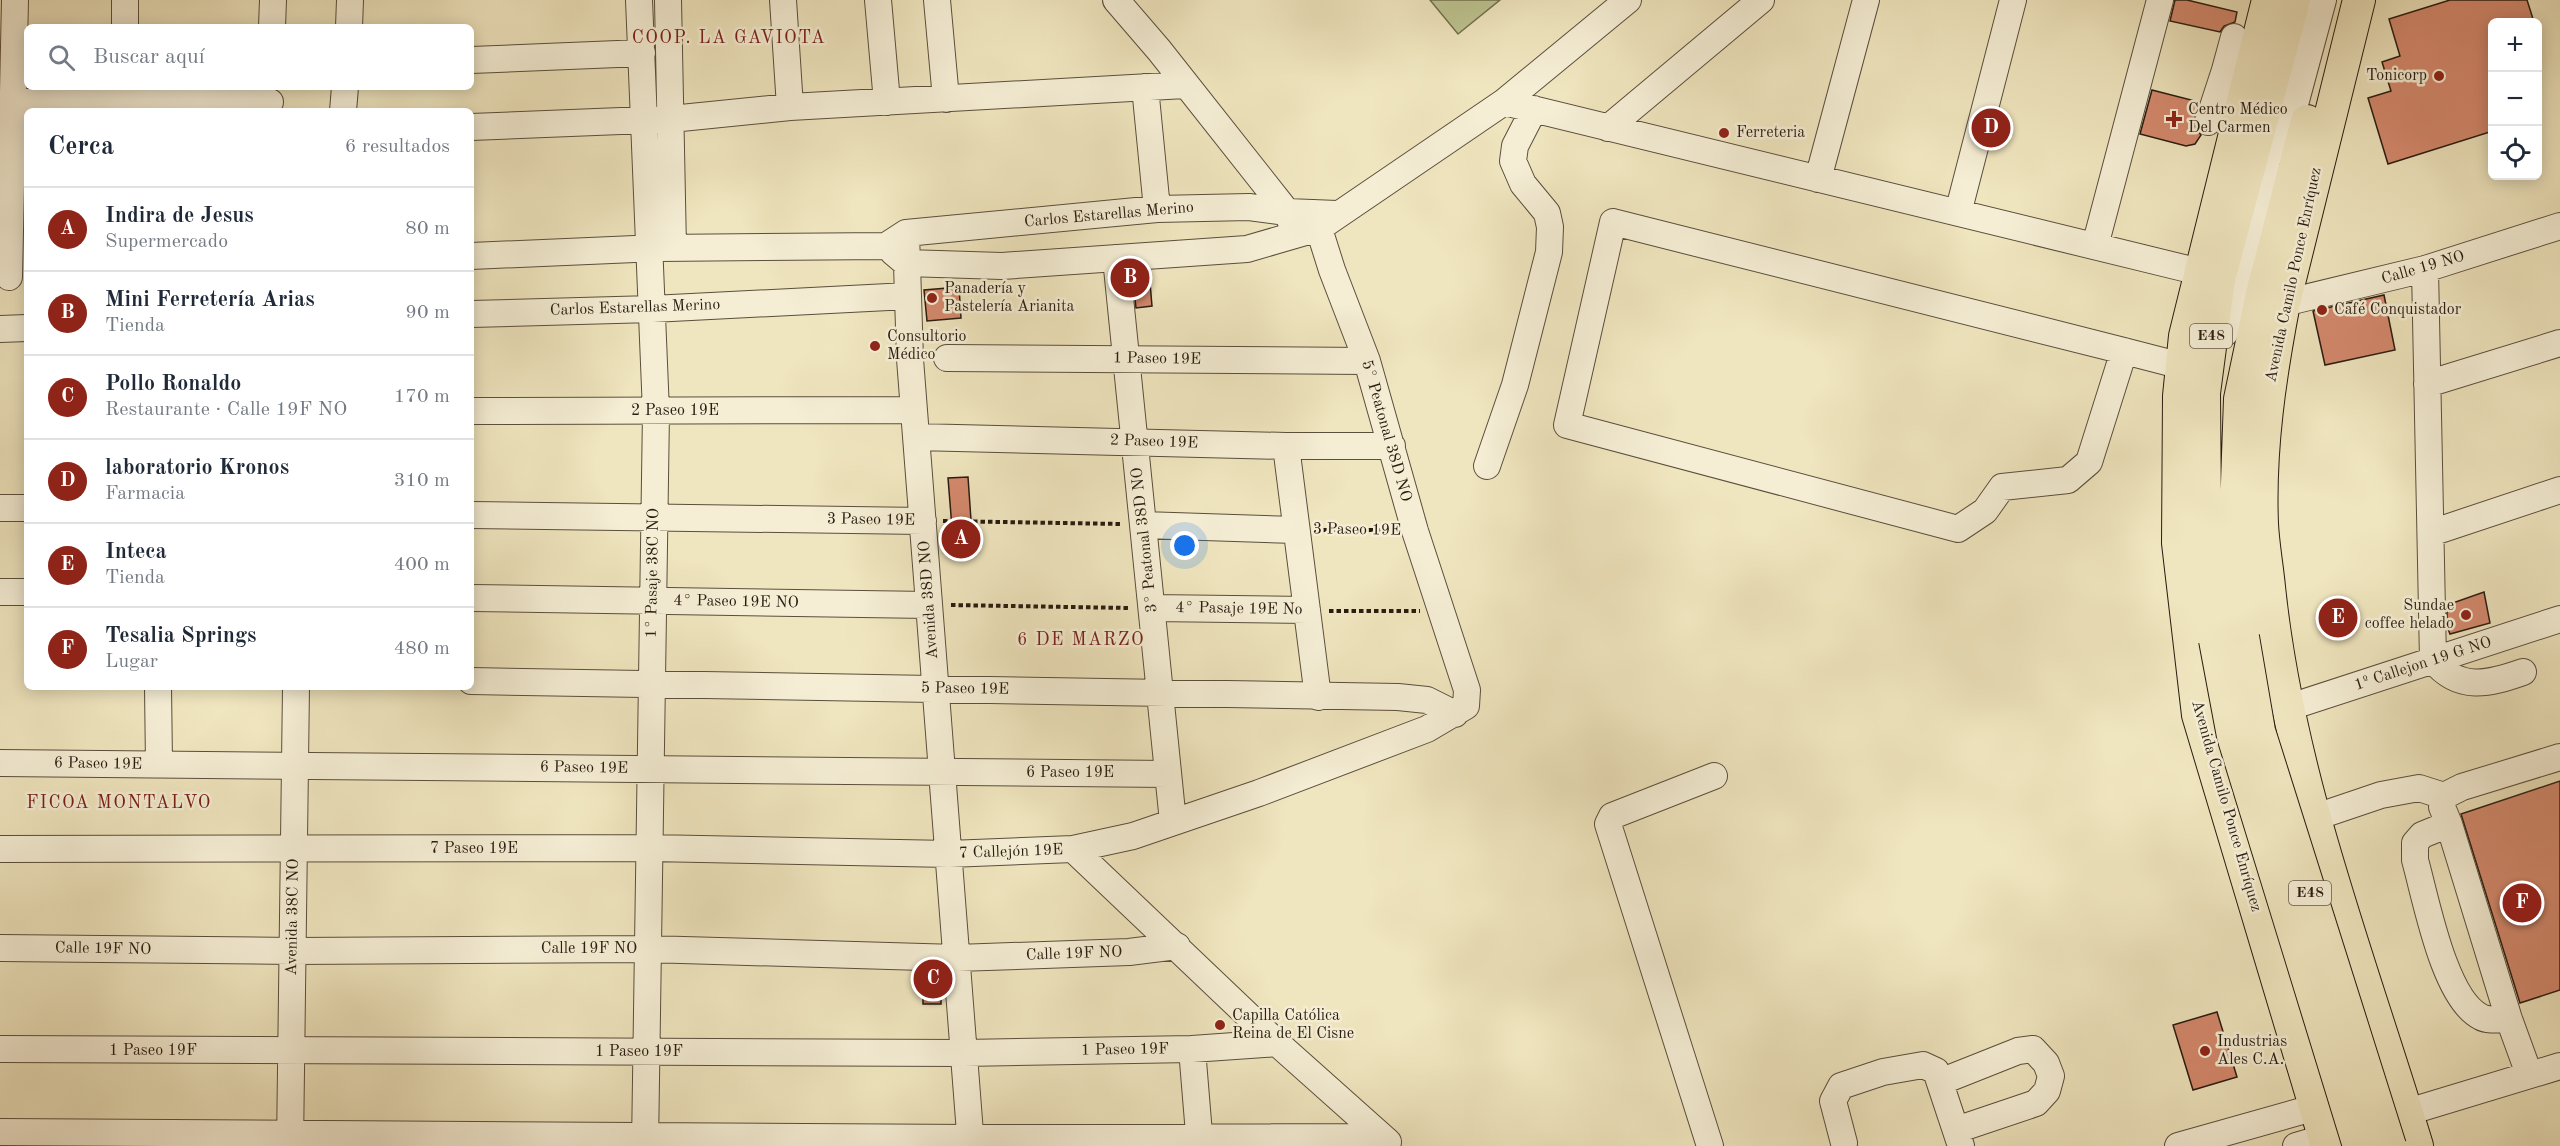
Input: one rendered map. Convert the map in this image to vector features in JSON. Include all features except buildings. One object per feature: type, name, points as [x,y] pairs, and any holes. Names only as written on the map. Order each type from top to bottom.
[{"type":"main road","name":"Avenida Camilo Ponce Enríquez","points":[[2268,0],[2236,73],[2200,272],[2185,336],[2178,471],[2178,543],[2198,715],[2315,1108],[2316,1143]]},
{"type":"main road","name":"Avenida Camilo Ponce Enríquez","points":[[2294,0],[2219,279],[2204,393],[2205,517],[2229,638],[2390,1146]]},
{"type":"main road","name":"Avenida Camilo Ponce Enríquez","points":[[2338,0],[2262,294],[2241,399],[2229,638],[2233,736],[2359,1146]]},
{"type":"main road","name":"Avenida Camilo Ponce Enríquez","points":[[2359,0],[2284,303],[2266,405],[2262,524],[2275,640],[2287,708],[2313,818],[2417,1146]]},
{"type":"main road","points":[[2178,471],[2204,393]]},
{"type":"main road","points":[[2288,1016],[2304,1028],[2314,1031],[2334,1031],[2344,1028],[2361,1016],[2371,998]]},
{"type":"street","points":[[12,277],[8,112],[15,0]]},
{"type":"street","points":[[125,0],[125,24]]},
{"type":"street","points":[[272,24],[273,0]]},
{"type":"street","points":[[349,24],[350,0]]},
{"type":"street","name":"1° Pasaje 38C NO","points":[[639,0],[644,118],[661,248]]},
{"type":"street","name":"1° Pasaje 38C NO","points":[[646,1140],[656,412],[652,309],[661,248],[671,119],[668,0]]},
{"type":"street","points":[[783,0],[790,107]]},
{"type":"street","points":[[878,0],[887,102]]},
{"type":"street","points":[[937,0],[946,99]]},
{"type":"street","points":[[1116,0],[1159,50],[1185,85],[1311,220]]},
{"type":"street","points":[[896,240],[906,263],[1002,266],[1246,249],[1311,220],[1504,102],[1628,0]]},
{"type":"street","points":[[1608,128],[1761,0]]},
{"type":"street","points":[[1818,179],[1866,0]]},
{"type":"street","points":[[1958,213],[2013,0]]},
{"type":"street","points":[[2095,246],[2160,0]]},
{"type":"street","name":"Avenida Camilo Ponce Enríquez","points":[[2205,517],[2216,486],[2217,402],[2227,319],[2307,0]]},
{"type":"street","name":"Avenida Camilo Ponce Enríquez","points":[[2236,511],[2227,486],[2227,402],[2243,299],[2323,0]]},
{"type":"street","points":[[2208,122],[2236,73],[2234,38]]},
{"type":"street","points":[[474,60],[642,53]]},
{"type":"street","points":[[474,127],[644,118],[671,119],[790,107],[1185,85]]},
{"type":"street","points":[[1145,87],[1157,209]]},
{"type":"street","points":[[343,108],[345,90]]},
{"type":"street","points":[[36,108],[125,95],[270,100]]},
{"type":"street","points":[[1504,102],[2200,272]]},
{"type":"street","points":[[1487,466],[1515,385],[1549,252],[1550,226],[1547,213],[1522,184],[1513,161],[1515,146],[1534,109]]},
{"type":"street","points":[[8,112],[24,110]]},
{"type":"street","name":"Carlos Estarellas Merino","points":[[474,256],[896,240],[1157,209],[1249,207],[1311,220]]},
{"type":"street","name":"5° Peatonal 38D NO","points":[[1311,220],[1367,361],[1415,531],[1467,690],[1466,706],[1455,714]]},
{"type":"street","points":[[2124,351],[2089,462],[2068,480],[2002,487],[1984,511],[1958,529],[1567,425],[1613,222],[2124,351],[2182,366]]},
{"type":"street","name":"Calle 19 NO","points":[[2284,303],[2425,269],[2560,226]]},
{"type":"street","name":"3° Peatonal 38D NO","points":[[1116,258],[1173,822]]},
{"type":"street","name":"Avenida 38D NO","points":[[906,263],[922,521],[971,1142]]},
{"type":"street","points":[[2425,269],[2433,660],[2443,672],[2459,681],[2479,683],[2523,672]]},
{"type":"street","name":"Carlos Estarellas Merino","points":[[474,314],[652,309],[908,296]]},
{"type":"street","points":[[2204,393],[2227,319]]},
{"type":"street","points":[[0,329],[24,328]]},
{"type":"street","points":[[2427,384],[2560,343]]},
{"type":"street","name":"1 Paseo 19E","points":[[947,358],[1367,361]]},
{"type":"street","name":"2 Paseo 19E","points":[[474,411],[914,410]]},
{"type":"street","name":"2 Paseo 19E","points":[[916,437],[1286,446],[1392,446]]},
{"type":"street","points":[[1286,446],[1318,697]]},
{"type":"street","points":[[2431,533],[2560,490]]},
{"type":"street","points":[[0,507],[24,508]]},
{"type":"street","name":"3 Paseo 19E","points":[[474,515],[922,521]]},
{"type":"street","name":"3 Paseo 19E","points":[[1143,525],[1296,530]]},
{"type":"street","points":[[0,592],[24,592]]},
{"type":"street","name":"4° Paseo 19E NO","points":[[474,598],[929,605]]},
{"type":"street","name":"4° Pasaje 19E No","points":[[1152,608],[1307,610]]},
{"type":"street","name":"1º Callejon 19 G NO","points":[[2287,708],[2560,619]]},
{"type":"street","name":"5 Paseo 19E","points":[[474,681],[1318,697],[1398,696],[1427,700],[1455,714]]},
{"type":"street","points":[[158,690],[159,764]]},
{"type":"street","name":"Avenida 38C NO","points":[[290,1140],[296,690]]},
{"type":"street","name":"7 Callejón 19E","points":[[948,854],[1073,849],[1133,836],[1259,793],[1416,733],[1455,714]]},
{"type":"street","points":[[2313,818],[2381,795],[2419,788],[2444,796],[2462,787],[2560,756]]},
{"type":"street","name":"6 Paseo 19E","points":[[0,763],[1168,774]]},
{"type":"street","points":[[1710,1146],[1608,824],[1612,816],[1714,776]]},
{"type":"street","points":[[2444,796],[2442,807],[2509,1019],[2529,1074]]},
{"type":"street","points":[[2449,824],[2422,835],[2415,843],[2415,860],[2448,976],[2462,1002],[2483,1018],[2509,1019]]},
{"type":"street","name":"7 Paseo 19E","points":[[0,849],[650,849],[948,854]]},
{"type":"street","points":[[1073,849],[1277,1043],[1387,1142]]},
{"type":"street","name":"Calle 19F NO","points":[[0,948],[293,951],[648,949],[957,958],[1129,952],[1177,946]]},
{"type":"street","name":"1 Paseo 19F","points":[[0,1049],[964,1053],[1192,1049],[1277,1043]]},
{"type":"street","points":[[1192,1049],[1199,1142]]},
{"type":"street","points":[[1844,1143],[1833,1101],[1841,1086],[1883,1072],[1923,1065],[1936,1071],[1959,1138],[2036,1103],[2047,1091],[2051,1076],[2046,1063],[2033,1049],[2018,1051],[1940,1082]]},
{"type":"street","points":[[2316,1143],[2407,1112],[2560,1066]]},
{"type":"street","points":[[2178,1146],[2397,1083]]},
{"type":"street","points":[[0,1132],[170,1139],[290,1140],[1387,1142]]},
{"type":"path","name":"3 Paseo 19E","points":[[922,521],[1143,525]]},
{"type":"path","name":"3 Paseo 19E","points":[[1296,530],[1415,531]]},
{"type":"path","name":"4° Pasaje 19E No","points":[[929,605],[1152,608]]},
{"type":"path","name":"4° Pasaje 19E No","points":[[1307,610],[1441,610]]},
{"type":"green space","points":[[1430,0],[1500,0],[1458,34]]},
{"type":"place","name":"Tonicorp","points":[[2439,76]]},
{"type":"place","name":"Centro Médico Del Carmen","points":[[2174,119]]},
{"type":"place","name":"laboratorio Kronos","points":[[1991,128]]},
{"type":"place","name":"Ferreteria","points":[[1724,133]]},
{"type":"place","name":"Mini Ferretería Arias","points":[[1130,278]]},
{"type":"place","name":"Panadería y Pastelería Arianita","points":[[932,298]]},
{"type":"place","name":"Café Conquistador","points":[[2322,310]]},
{"type":"place","name":"Consultorio Médico","points":[[875,346]]},
{"type":"place","name":"Indira de Jesus","points":[[961,539]]},
{"type":"place","name":"Sundae coffee helado","points":[[2466,615]]},
{"type":"place","name":"Inteca","points":[[2338,618]]},
{"type":"place","name":"Tesalia Springs","points":[[2522,903]]},
{"type":"place","name":"Pollo Ronaldo","points":[[933,979]]},
{"type":"place","name":"Capilla Católica Reina de El Cisne","points":[[1220,1025]]},
{"type":"place","name":"Industrias Ales C.A.","points":[[2205,1051]]},
{"type":"district","name":"COOP. LA GAVIOTA","points":[[729,38]]},
{"type":"district","name":"6 DE MARZO","points":[[1081,640]]},
{"type":"district","name":"FICOA MONTALVO","points":[[119,803]]}]
